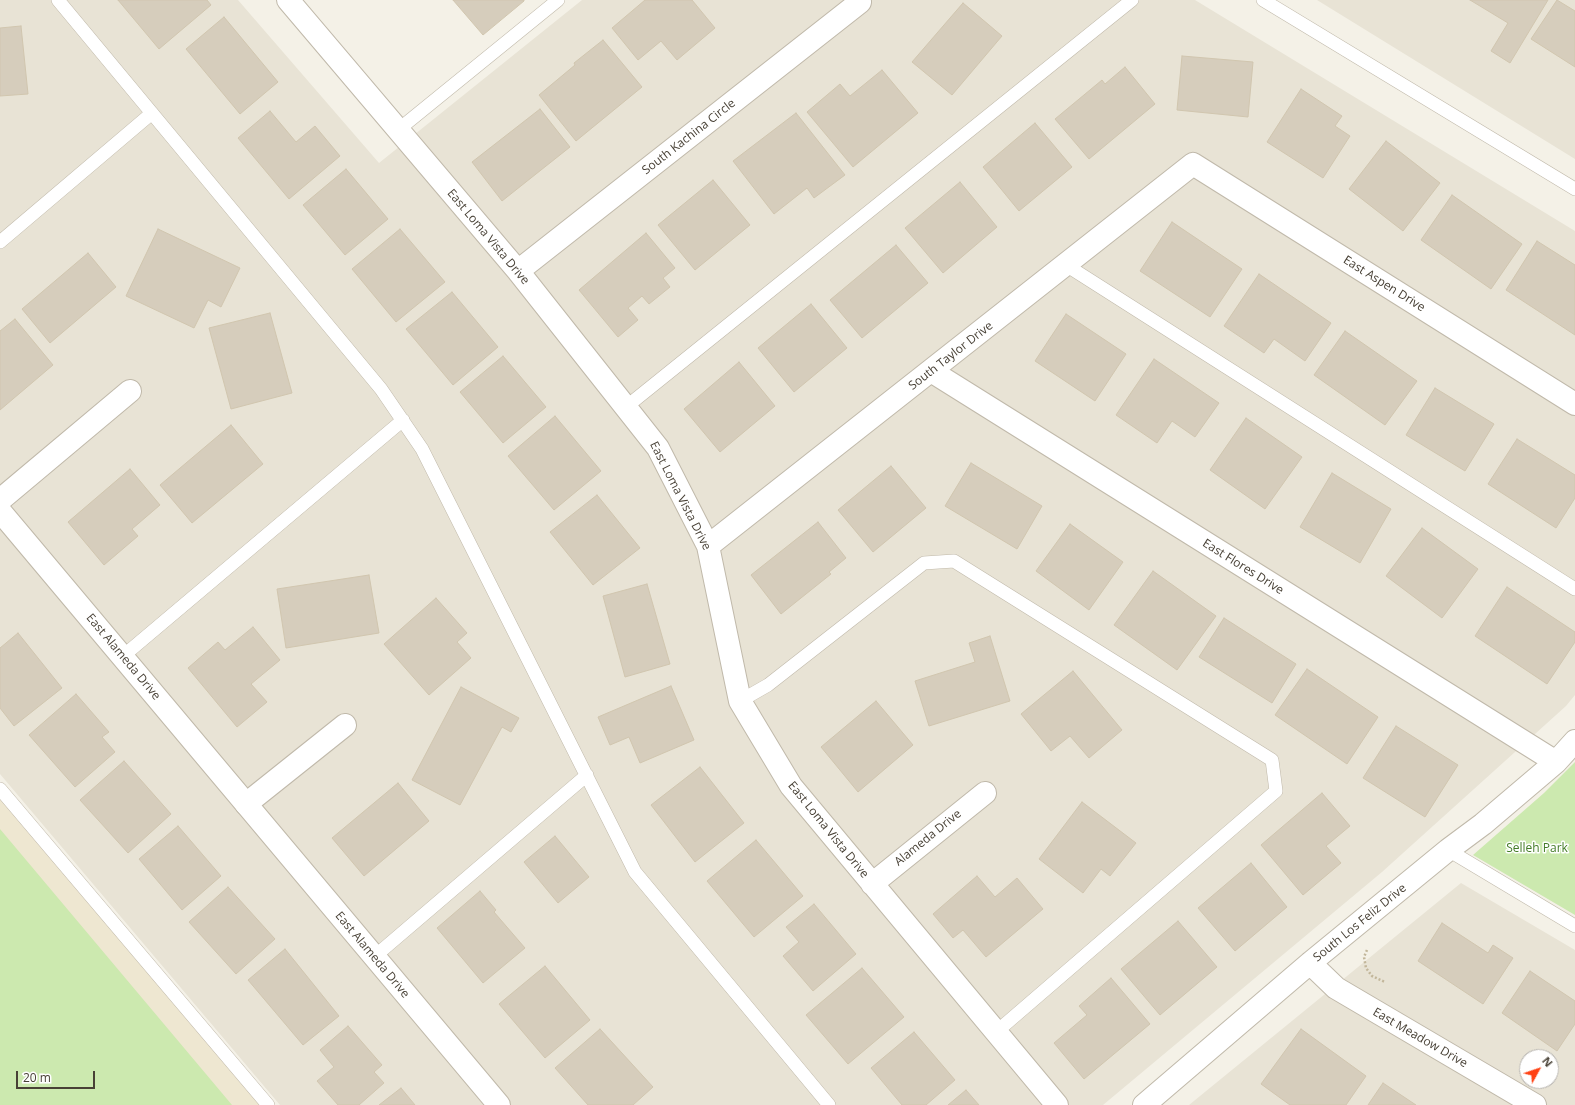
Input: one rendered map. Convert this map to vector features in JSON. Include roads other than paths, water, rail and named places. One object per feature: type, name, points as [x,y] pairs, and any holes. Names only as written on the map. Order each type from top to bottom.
[{"type":"street","name":"East Loma Vista Drive","points":[[288,0],[518,272],[658,448],[708,546],[740,701],[790,786],[995,1033],[1057,1105]]},
{"type":"street","name":"South Kachina Circle","points":[[518,272],[860,2]]},
{"type":"street","name":"South Taylor Drive","points":[[708,546],[1193,164]]},
{"type":"street","name":"East Aspen Drive","points":[[1193,164],[1575,404]]},
{"type":"street","name":"East Flores Drive","points":[[931,371],[1556,762]]},
{"type":"street","points":[[0,500],[130,391]]},
{"type":"street","name":"East Alameda Drive","points":[[0,511],[499,1105]]},
{"type":"street","points":[[246,804],[345,725]]},
{"type":"street","name":"South Los Feliz Drive","points":[[1144,1105],[1310,963],[1448,850],[1483,824],[1556,762],[1575,741]]},
{"type":"street","name":"Alameda Drive","points":[[872,884],[985,793]]},
{"type":"street","name":"East Meadow Drive","points":[[1310,963],[1336,988],[1535,1105]]},
{"type":"lane","points":[[58,0],[381,389],[403,420],[422,449],[635,872],[829,1105]]},
{"type":"lane","points":[[398,130],[558,0]]},
{"type":"lane","points":[[626,407],[1132,0]]},
{"type":"lane","points":[[1263,0],[1575,189]]},
{"type":"lane","points":[[0,242],[152,113]]},
{"type":"lane","points":[[1066,265],[1575,590]]},
{"type":"lane","points":[[122,657],[403,420]]},
{"type":"lane","points":[[740,701],[768,685],[924,563],[954,561],[1272,760],[1276,791],[995,1033]]},
{"type":"lane","points":[[374,957],[587,775]]},
{"type":"lane","points":[[0,788],[268,1105]]},
{"type":"lane","points":[[1448,850],[1575,926]]},
{"type":"park label","name":"Selleh Park","points":[[1537,849]]}]
